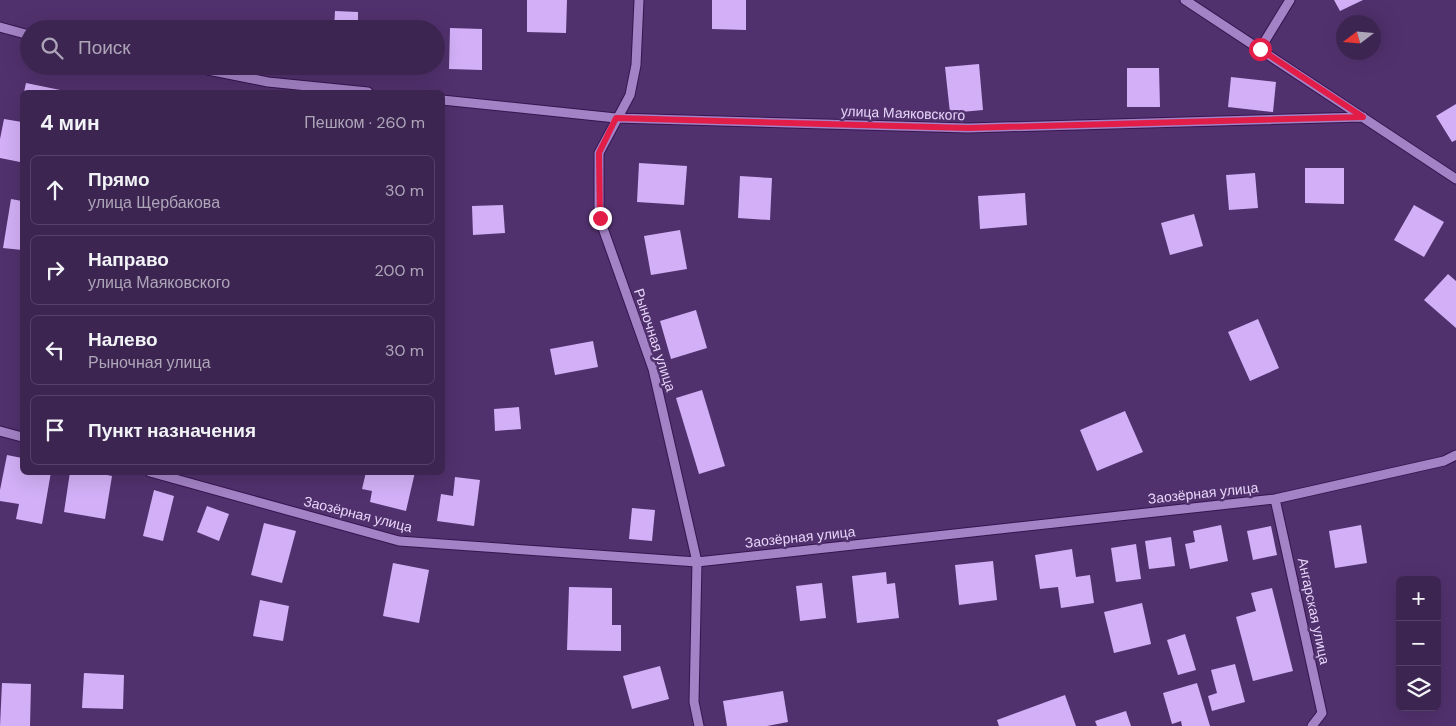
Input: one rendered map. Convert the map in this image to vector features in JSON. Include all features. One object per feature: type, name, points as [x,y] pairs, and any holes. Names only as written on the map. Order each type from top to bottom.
[{"type":"street","name":"Рыночная улица","points":[[639,0],[636,65],[630,95],[616,118],[599,153],[600,218],[653,369],[697,562],[694,702],[698,726]]},
{"type":"street","points":[[1185,0],[1454,177]]},
{"type":"street","points":[[1260,49],[1290,0]]},
{"type":"street","points":[[0,27],[20,33]]},
{"type":"street","points":[[233,75],[268,82],[348,90]]},
{"type":"street","name":"улица Маяковского","points":[[445,100],[616,118],[968,128],[1363,117]]},
{"type":"street","points":[[0,431],[20,436]]},
{"type":"street","name":"Заозёрная улица","points":[[161,475],[399,541],[697,562],[1275,499],[1444,461],[1456,456]]},
{"type":"street","name":"Ангарская улица","points":[[1275,499],[1322,714],[1312,726]]},
{"type":"building","points":[[527,0],[567,0],[566,33],[527,32]]},
{"type":"building","points":[[712,0],[746,0],[746,30],[712,29]]},
{"type":"building","points":[[1334,0],[1363,0],[1340,11]]},
{"type":"building","points":[[335,11],[358,12],[358,20],[334,20]]},
{"type":"building","points":[[450,28],[482,29],[482,70],[449,69]]},
{"type":"building","points":[[979,64],[983,110],[950,113],[945,67]]},
{"type":"building","points":[[1127,68],[1159,68],[1160,107],[1127,107]]},
{"type":"building","points":[[1231,77],[1276,82],[1273,112],[1228,107]]},
{"type":"building","points":[[26,83],[60,90],[24,90]]},
{"type":"building","points":[[1456,104],[1456,140],[1452,142],[1436,116]]},
{"type":"building","points":[[4,119],[20,122],[20,162],[0,158],[0,139]]},
{"type":"building","points":[[639,163],[687,166],[684,205],[637,202]]},
{"type":"building","points":[[1305,168],[1344,168],[1344,204],[1305,203]]},
{"type":"building","points":[[1255,173],[1258,208],[1229,210],[1226,175]]},
{"type":"building","points":[[740,176],[772,178],[770,220],[738,218]]},
{"type":"building","points":[[1025,193],[1027,225],[980,229],[978,196]]},
{"type":"building","points":[[11,199],[20,201],[20,250],[3,248]]},
{"type":"building","points":[[503,205],[505,233],[473,235],[472,206]]},
{"type":"building","points":[[1414,205],[1444,222],[1424,257],[1394,240]]},
{"type":"building","points":[[1194,214],[1203,246],[1170,255],[1161,223]]},
{"type":"building","points":[[680,230],[687,269],[651,275],[644,236]]},
{"type":"building","points":[[1448,274],[1456,281],[1456,328],[1424,300]]},
{"type":"building","points":[[696,310],[707,348],[671,359],[660,321]]},
{"type":"building","points":[[1258,319],[1279,368],[1250,381],[1228,332]]},
{"type":"building","points":[[593,341],[598,367],[555,375],[550,349]]},
{"type":"building","points":[[702,390],[725,466],[699,474],[676,398]]},
{"type":"building","points":[[519,407],[521,429],[495,431],[494,409]]},
{"type":"building","points":[[1125,411],[1143,452],[1097,471],[1080,430]]},
{"type":"building","points":[[7,455],[20,458],[20,475],[50,475],[42,524],[16,519],[19,504],[0,501],[0,490]]},
{"type":"building","points":[[70,475],[112,476],[105,519],[64,512]]},
{"type":"building","points":[[365,475],[414,475],[406,511],[370,502],[372,491],[362,489]]},
{"type":"building","points":[[455,477],[480,480],[474,526],[437,521],[441,494],[453,496]]},
{"type":"building","points":[[154,490],[174,496],[163,541],[143,536]]},
{"type":"building","points":[[207,506],[229,514],[219,541],[197,532]]},
{"type":"building","points":[[632,508],[655,510],[652,541],[629,539]]},
{"type":"building","points":[[264,523],[296,531],[282,583],[251,575]]},
{"type":"building","points":[[1221,525],[1228,561],[1190,569],[1185,544],[1195,542],[1193,531]]},
{"type":"building","points":[[1361,525],[1367,563],[1335,568],[1329,531]]},
{"type":"building","points":[[1271,526],[1277,555],[1253,560],[1247,531]]},
{"type":"building","points":[[1171,537],[1175,566],[1149,569],[1145,541]]},
{"type":"building","points":[[1136,544],[1141,579],[1116,582],[1111,548]]},
{"type":"building","points":[[1072,549],[1076,577],[1090,575],[1094,603],[1061,608],[1058,587],[1040,589],[1035,555]]},
{"type":"building","points":[[993,561],[997,600],[959,605],[955,565]]},
{"type":"building","points":[[393,563],[429,570],[419,623],[383,616]]},
{"type":"building","points":[[886,572],[887,584],[895,583],[899,618],[857,623],[852,576]]},
{"type":"building","points":[[822,583],[826,618],[800,621],[796,586]]},
{"type":"building","points":[[569,587],[612,588],[612,625],[621,625],[621,651],[567,650]]},
{"type":"building","points":[[1272,588],[1293,671],[1253,681],[1236,617],[1256,611],[1251,593]]},
{"type":"building","points":[[260,600],[289,606],[283,641],[253,636]]},
{"type":"building","points":[[1142,603],[1151,644],[1114,653],[1104,612]]},
{"type":"building","points":[[1185,634],[1196,670],[1178,675],[1167,640]]},
{"type":"building","points":[[1235,664],[1245,702],[1212,711],[1208,696],[1217,693],[1211,670]]},
{"type":"building","points":[[660,666],[669,699],[632,709],[623,676]]},
{"type":"building","points":[[84,673],[124,675],[123,709],[82,708]]},
{"type":"building","points":[[2,683],[31,684],[30,726],[0,726]]},
{"type":"building","points":[[1197,683],[1210,726],[1182,726],[1181,721],[1172,724],[1163,693]]},
{"type":"building","points":[[783,691],[788,722],[767,726],[727,726],[723,701]]},
{"type":"building","points":[[1065,695],[1076,726],[999,726],[997,720]]},
{"type":"building","points":[[1126,711],[1131,726],[1097,726],[1095,721]]},
{"type":"route","points":[[600,218],[599,153],[616,118],[968,128],[1363,117],[1260,49]]}]
